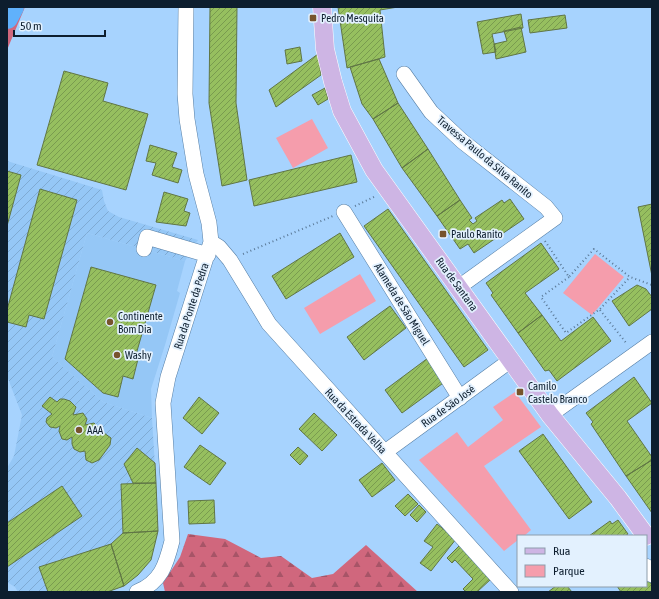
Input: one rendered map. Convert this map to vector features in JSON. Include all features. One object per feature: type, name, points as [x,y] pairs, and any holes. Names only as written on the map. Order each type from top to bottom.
[{"type":"main road","name":"Rua de Santana","points":[[322,7],[325,49],[342,111],[371,164],[388,190],[550,415],[618,498],[645,535]]},
{"type":"street","name":"Rua da Ponte da Pedra","points":[[137,592],[148,587],[160,575],[167,560],[172,541],[163,403],[168,377],[210,249],[211,233],[196,174],[186,119],[186,7]]},
{"type":"street","name":"Travessa Paulo da Silva Ranito","points":[[404,74],[431,112],[462,141],[546,207],[555,218],[538,230]]},
{"type":"street","name":"Alameda de São Miguel","points":[[344,212],[460,398]]},
{"type":"street","points":[[459,287],[538,230]]},
{"type":"street","points":[[143,240],[210,249]]},
{"type":"street","name":"Rua da Estrada Velha","points":[[210,249],[219,247],[230,260],[270,324],[511,592]]},
{"type":"street","points":[[550,415],[652,342]]},
{"type":"street","name":"Rua de São José","points":[[385,452],[511,360]]},
{"type":"path","points":[[230,260],[344,212],[388,190]]},
{"type":"path","points":[[538,230],[569,277]]},
{"type":"path","points":[[630,277],[600,310],[566,333],[541,297],[569,277],[594,249],[630,277],[652,285]]},
{"type":"path","points":[[600,310],[635,355]]},
{"type":"shaded area","points":[[7,161],[102,190],[108,211],[119,217],[198,240],[185,261],[87,233],[52,357],[103,402],[152,418],[158,534],[151,560],[138,575],[124,586],[107,592],[18,592],[15,587],[7,582],[7,468],[14,456],[22,415],[7,376]]},
{"type":"shaded area","points":[[87,233],[185,261],[177,291],[180,293],[151,389],[152,418],[103,402],[52,357]]},
{"type":"green space","points":[[7,7],[25,7],[7,50]]},
{"type":"green space","points":[[312,119],[328,148],[293,168],[276,138]]},
{"type":"green space","points":[[595,254],[624,277],[592,315],[563,293]]},
{"type":"green space","points":[[360,274],[376,301],[320,334],[304,308]]},
{"type":"green space","points":[[515,392],[541,427],[484,466],[531,530],[525,535],[517,535],[517,541],[504,551],[419,460],[457,432],[468,447],[503,420],[493,407]]},
{"type":"green space","points":[[188,534],[225,539],[261,558],[281,556],[312,578],[333,574],[366,545],[418,592],[165,592],[163,583],[180,557]]},
{"type":"building","points":[[210,7],[237,7],[236,103],[247,180],[222,186],[209,103]]},
{"type":"building","points":[[338,7],[398,7],[380,10],[385,57],[347,68]]},
{"type":"building","points":[[521,14],[523,28],[492,34],[496,52],[483,54],[477,22]]},
{"type":"building","points":[[565,15],[567,28],[530,33],[528,20]]},
{"type":"building","points":[[521,27],[526,52],[496,59],[494,44],[507,41],[504,31]]},
{"type":"building","points":[[300,47],[302,61],[287,64],[285,50]]},
{"type":"building","points":[[318,54],[321,75],[276,107],[269,90]]},
{"type":"building","points":[[379,59],[398,103],[373,119],[362,104],[350,67]]},
{"type":"building","points":[[64,71],[108,83],[103,101],[148,114],[126,190],[37,165]]},
{"type":"building","points":[[325,88],[328,99],[318,105],[312,95]]},
{"type":"building","points":[[398,103],[428,149],[402,168],[373,119]]},
{"type":"building","points":[[150,145],[177,153],[172,167],[182,170],[178,183],[152,175],[156,163],[146,161]]},
{"type":"building","points":[[428,149],[460,200],[437,216],[402,168]]},
{"type":"building","points":[[351,155],[357,182],[254,206],[249,180]]},
{"type":"building","points":[[7,171],[21,175],[7,226]]},
{"type":"building","points":[[40,189],[77,200],[44,319],[29,315],[26,327],[7,322],[7,310]]},
{"type":"building","points":[[164,192],[188,199],[184,211],[190,213],[186,226],[156,222]]},
{"type":"building","points":[[510,199],[524,219],[474,253],[468,244],[460,249],[437,216],[460,200],[472,218],[469,220],[473,224],[477,221],[475,218],[502,200],[504,203]]},
{"type":"building","points":[[652,204],[652,276],[638,207]]},
{"type":"building","points":[[388,209],[488,350],[464,367],[364,226]]},
{"type":"building","points":[[340,233],[354,257],[286,299],[272,276]]},
{"type":"building","points":[[541,243],[559,269],[525,293],[542,315],[518,333],[491,295],[493,293],[486,283]]},
{"type":"building","name":"Continente Bom Dia","points":[[91,267],[156,285],[135,358],[138,359],[133,379],[123,376],[118,397],[103,393],[65,359]]},
{"type":"building","points":[[637,285],[646,289],[652,297],[652,309],[629,326],[612,301]]},
{"type":"building","points":[[390,306],[406,328],[364,360],[347,337]]},
{"type":"building","points":[[542,315],[561,341],[593,317],[611,341],[557,381],[549,370],[545,371],[518,333]]},
{"type":"building","points":[[428,358],[446,381],[402,413],[385,390]]},
{"type":"building","points":[[634,377],[652,403],[627,421],[652,457],[652,460],[626,476],[591,424],[593,422],[586,413]]},
{"type":"building","name":"AAA","points":[[50,397],[57,402],[60,399],[70,401],[76,407],[73,415],[83,413],[87,419],[85,425],[94,423],[99,428],[98,435],[104,433],[111,438],[110,445],[99,460],[92,463],[86,460],[85,451],[80,452],[74,449],[72,437],[67,440],[62,439],[59,431],[60,426],[56,428],[50,427],[46,422],[47,418],[52,414],[42,406]]},
{"type":"building","points":[[199,397],[219,413],[202,434],[183,418]]},
{"type":"building","points":[[314,413],[337,435],[322,451],[299,429]]},
{"type":"building","points":[[543,434],[592,502],[569,519],[519,451]]},
{"type":"building","points":[[200,445],[226,463],[210,485],[184,467]]},
{"type":"building","points":[[298,447],[308,456],[300,465],[290,455]]},
{"type":"building","points":[[137,448],[155,463],[156,483],[133,483],[124,464]]},
{"type":"building","points":[[652,460],[652,513],[626,476]]},
{"type":"building","points":[[382,463],[395,480],[372,497],[359,480]]},
{"type":"building","points":[[156,483],[158,531],[123,533],[121,484]]},
{"type":"building","points":[[62,486],[82,516],[7,567],[7,523]]},
{"type":"building","points":[[408,494],[418,504],[405,516],[395,506]]},
{"type":"building","points":[[214,500],[215,523],[189,524],[188,501]]},
{"type":"building","points":[[419,505],[426,512],[417,522],[410,515]]},
{"type":"building","points":[[618,520],[628,534],[590,535],[610,521],[612,524]]},
{"type":"building","points":[[437,524],[456,539],[431,571],[420,563],[433,547],[424,541]]},
{"type":"building","points":[[158,531],[151,560],[138,575],[124,586],[111,544],[123,533]]},
{"type":"building","points":[[111,544],[124,586],[107,592],[48,592],[39,567]]},
{"type":"building","points":[[460,545],[491,579],[477,592],[466,592],[463,589],[473,579],[455,560],[452,563],[447,558]]},
{"type":"building","points":[[647,578],[652,585],[652,592],[621,592],[618,587],[647,587]]},
{"type":"building","points":[[555,587],[568,587],[572,592],[548,592]]},
{"type":"waterway","points":[[7,18],[13,7]]},
{"type":"place","name":"Pedro Mesquita","points":[[313,18]]},
{"type":"place","name":"Paulo Ranito","points":[[443,234]]},
{"type":"place","name":"Continente Bom Dia","points":[[110,322]]},
{"type":"place","name":"Washy","points":[[117,355]]},
{"type":"place","name":"Camilo Castelo Branco","points":[[520,392]]},
{"type":"place","name":"AAA","points":[[79,430]]}]
